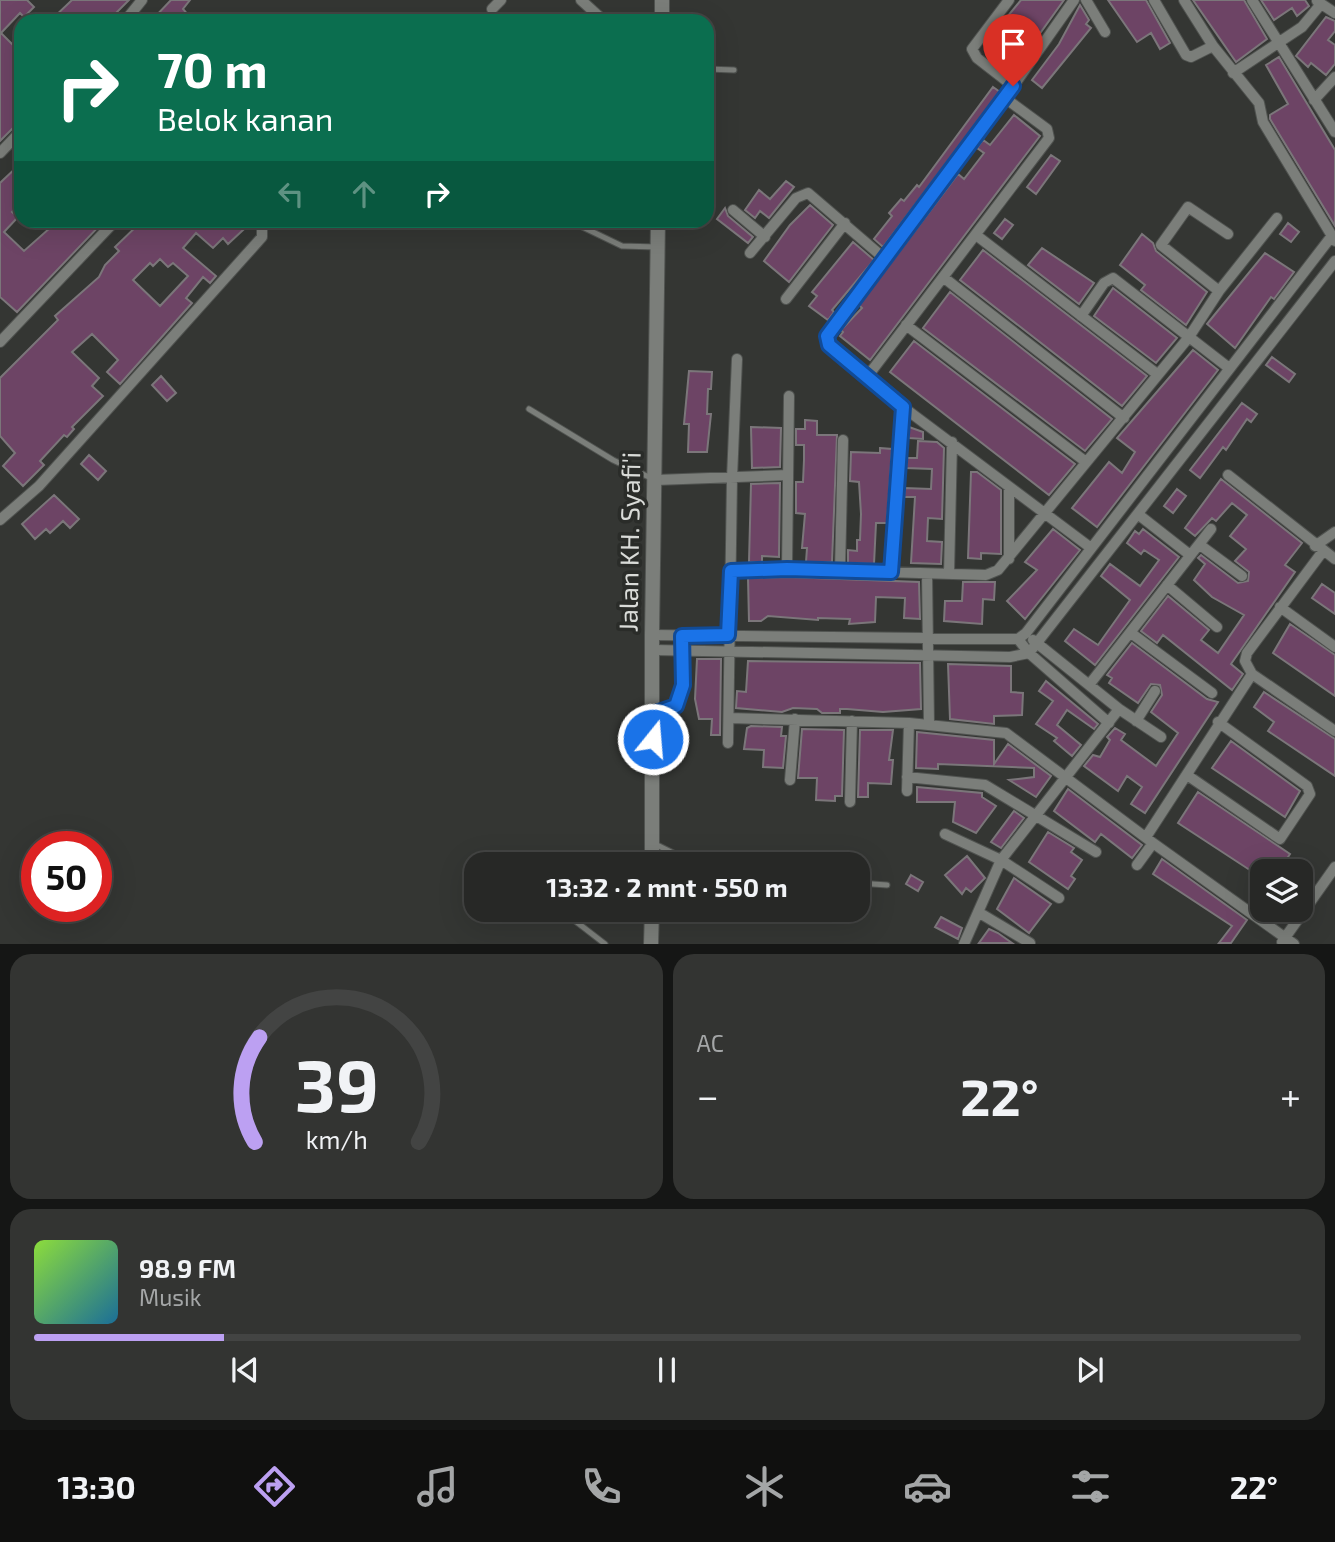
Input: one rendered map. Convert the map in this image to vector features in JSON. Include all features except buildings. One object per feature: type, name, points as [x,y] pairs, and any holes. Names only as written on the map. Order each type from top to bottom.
[{"type":"main road","name":"Jalan KH. Syafi'i","points":[[652,852],[658,228]]},
{"type":"main road","points":[[651,943],[652,922]]},
{"type":"street","points":[[131,14],[142,0]]},
{"type":"street","points":[[581,0],[596,14]]},
{"type":"street","points":[[1009,0],[972,49],[976,58],[1013,86]]},
{"type":"street","points":[[1074,0],[1005,99],[829,332],[827,340],[829,345],[903,407],[1091,548]]},
{"type":"street","points":[[1086,0],[1105,32]]},
{"type":"street","points":[[1022,636],[1228,368],[1333,239],[1263,122],[1259,103],[1213,46],[1184,0]]},
{"type":"street","points":[[1252,0],[1335,132]]},
{"type":"street","points":[[1158,1],[1186,55],[1195,55],[1213,46]]},
{"type":"street","points":[[1233,73],[1302,27],[1318,2],[1335,13]]},
{"type":"street","points":[[1314,100],[1335,77]]},
{"type":"street","points":[[867,377],[1049,138],[1046,129],[1005,99]]},
{"type":"street","points":[[0,153],[14,138]]},
{"type":"street","points":[[750,253],[804,193],[816,197],[885,259]]},
{"type":"street","points":[[1219,291],[1161,245],[1188,208],[1228,234]]},
{"type":"street","points":[[733,209],[765,237]]},
{"type":"street","points":[[731,571],[787,569],[986,575],[998,570],[1189,337],[1219,291],[1277,218]]},
{"type":"street","points":[[786,299],[845,223]]},
{"type":"street","points":[[0,342],[108,228]]},
{"type":"street","points":[[0,520],[39,486],[262,237],[259,228]]},
{"type":"street","points":[[976,234],[1157,374]]},
{"type":"street","points":[[653,643],[684,650],[1010,657],[1034,649],[1335,261]]},
{"type":"street","points":[[943,277],[1124,418]]},
{"type":"street","points":[[1081,316],[1104,283],[1113,278],[1228,368]]},
{"type":"street","points":[[906,325],[1086,461]]},
{"type":"street","points":[[728,743],[728,635],[737,359]]},
{"type":"street","points":[[787,569],[789,396]]},
{"type":"street","points":[[891,572],[903,407]]},
{"type":"street","points":[[841,570],[843,440]]},
{"type":"street","points":[[949,574],[952,442]]},
{"type":"street","points":[[656,480],[788,475]]},
{"type":"street","points":[[1228,475],[1335,559]]},
{"type":"street","points":[[1009,488],[1009,559]]},
{"type":"street","points":[[1139,515],[1190,555]]},
{"type":"street","points":[[1114,517],[1128,528]]},
{"type":"street","points":[[1089,685],[1211,528]]},
{"type":"street","points":[[1335,531],[1319,548],[1247,653],[1245,664],[1252,674],[1335,731]]},
{"type":"street","points":[[1200,545],[1242,576]]},
{"type":"street","points":[[927,573],[929,724]]},
{"type":"street","points":[[1167,585],[1217,626]]},
{"type":"street","points":[[1280,607],[1335,647]]},
{"type":"street","points":[[1131,633],[1212,693]]},
{"type":"street","points":[[653,643],[682,636],[728,635],[838,639],[1022,636],[1109,723]]},
{"type":"street","points":[[653,714],[676,706],[679,701],[684,650],[682,636]]},
{"type":"street","points":[[837,652],[838,639]]},
{"type":"street","points":[[1034,649],[1161,737]]},
{"type":"street","points":[[1137,865],[1218,722],[1252,674]]},
{"type":"street","points":[[1136,721],[1155,691]]},
{"type":"street","points":[[964,943],[1001,860],[1119,709]]},
{"type":"street","points":[[729,718],[929,724],[1006,733],[1287,942],[1335,867]]},
{"type":"street","points":[[790,780],[795,719]]},
{"type":"street","points":[[850,802],[852,721]]},
{"type":"street","points":[[1187,775],[1280,839],[1310,794],[1307,786],[1218,722]]},
{"type":"street","points":[[907,791],[909,723]]},
{"type":"street","points":[[907,777],[985,785],[1096,852]]},
{"type":"street","points":[[945,834],[1001,860],[1059,898]]},
{"type":"street","points":[[978,912],[1030,943]]},
{"type":"lane","points":[[714,69],[734,70]]},
{"type":"lane","points":[[585,228],[622,246],[657,247]]},
{"type":"lane","points":[[529,409],[613,460],[656,480]]},
{"type":"lane","points":[[652,842],[672,852]]},
{"type":"lane","points":[[870,884],[887,885]]},
{"type":"lane","points":[[577,922],[605,943]]},
{"type":"route","points":[[653,739],[653,714],[676,706],[682,696],[682,636],[728,635],[731,571],[787,569],[891,572],[903,407],[829,345],[827,336],[1013,86]]}]
